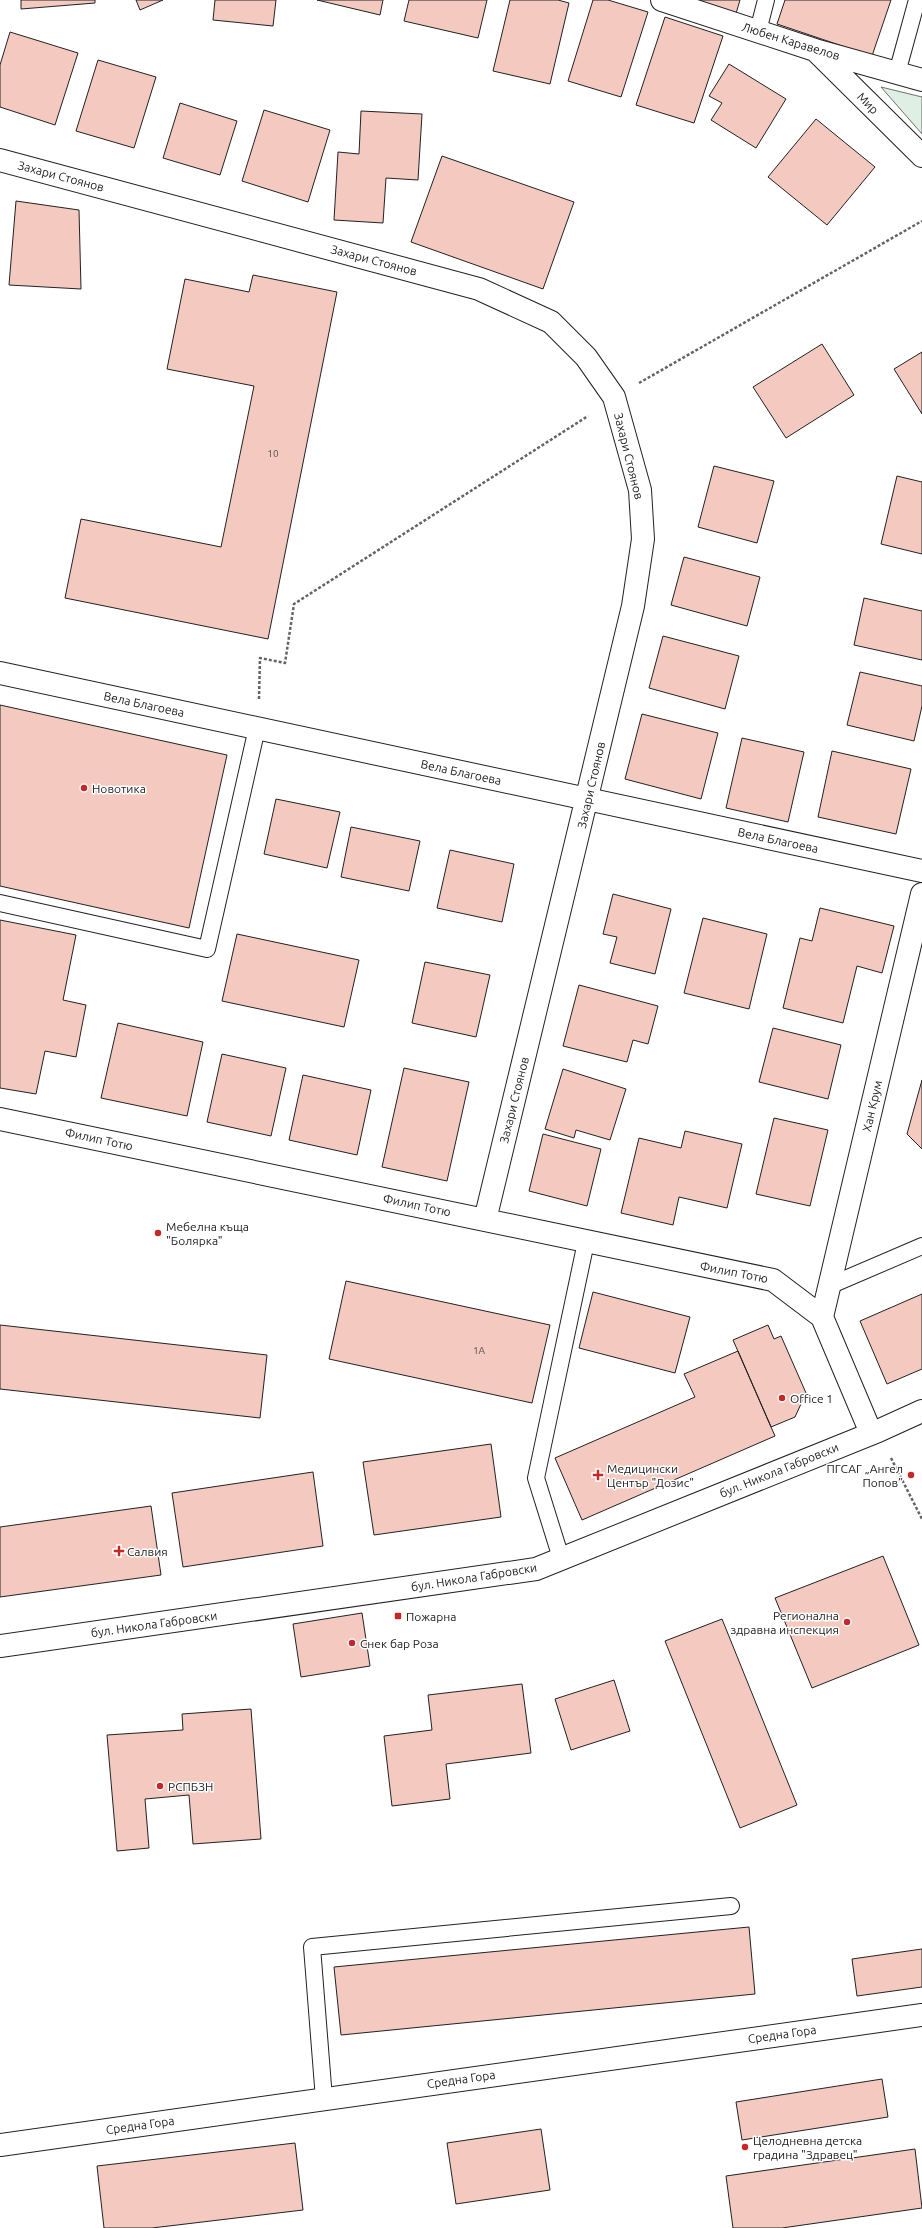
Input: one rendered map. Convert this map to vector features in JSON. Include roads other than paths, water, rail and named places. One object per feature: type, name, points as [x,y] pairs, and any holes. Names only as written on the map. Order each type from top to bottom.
[{"type":"street","name":"Любен Каравелов","points":[[662,0],[815,50],[922,80]]},
{"type":"street","name":"Мир","points":[[815,50],[922,156]]},
{"type":"street","name":"Захари Стоянов","points":[[0,160],[479,289],[551,322],[586,356],[614,397],[640,490],[643,539],[632,606],[588,799],[485,1220]]},
{"type":"street","name":"Вела Благоева","points":[[0,673],[922,871]]},
{"type":"street","name":"Хан Крум","points":[[822,1317],[922,894]]},
{"type":"street","name":"Филип Тотю","points":[[0,1119],[773,1280],[822,1317]]},
{"type":"street","points":[[822,1317],[874,1432]]},
{"type":"street","name":"бул. Никола Габровски","points":[[0,1646],[536,1569],[874,1432],[922,1411]]},
{"type":"street","name":"Средна Гора","points":[[0,2145],[922,2015]]},
{"type":"lane","points":[[758,31],[766,0]]},
{"type":"lane","points":[[897,73],[917,0]]},
{"type":"lane","points":[[0,903],[207,949],[258,728]]},
{"type":"lane","points":[[561,1558],[536,1478],[586,1242]]},
{"type":"lane","points":[[829,1286],[922,1246]]},
{"type":"lane","points":[[324,2099],[312,1947],[731,1906]]},
{"type":"place","name":"Новотика","points":[[84,788]]},
{"type":"place","name":"Мебелна къща \"Болярка\"","points":[[158,1233]]},
{"type":"place","name":"Office 1","points":[[782,1398]]},
{"type":"place","name":"Медицински Център \"Дозис\"","points":[[598,1475]]},
{"type":"place","name":"ПГСАГ „Ангел Попов”","points":[[911,1475]]},
{"type":"place","name":"Салвия","points":[[119,1551]]},
{"type":"place","name":"Пожарна","points":[[398,1616]]},
{"type":"place","name":"Регионална здравна инспекция","points":[[847,1622]]},
{"type":"place","name":"Снек бар Роза","points":[[352,1643]]},
{"type":"place","name":"РСПБЗН","points":[[160,1786]]},
{"type":"place","name":"Целодневна детска градина \"Здравец\"","points":[[745,2147]]}]
